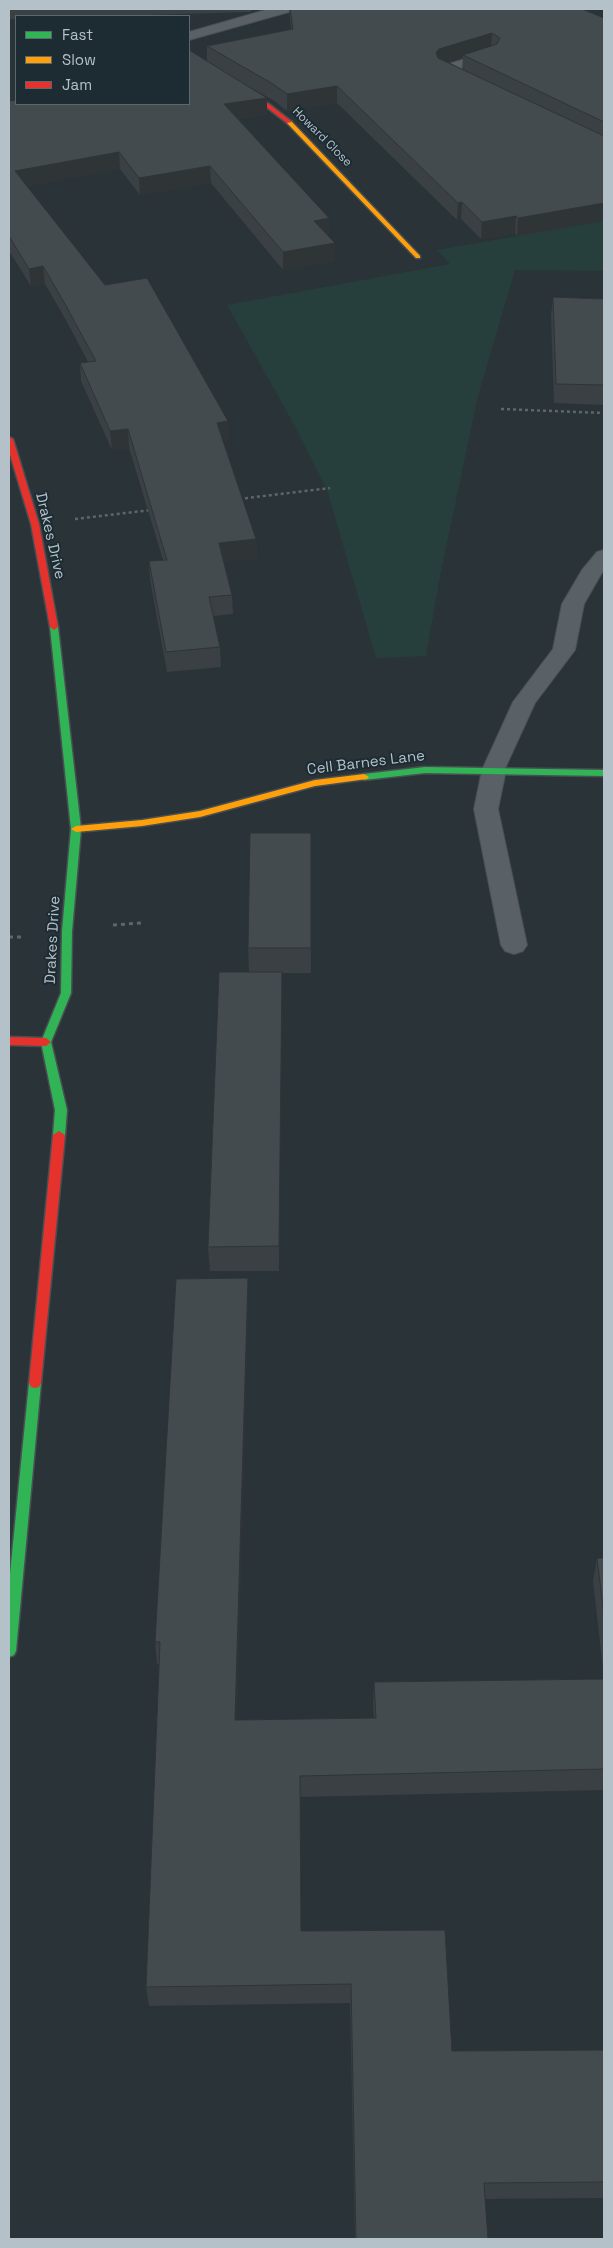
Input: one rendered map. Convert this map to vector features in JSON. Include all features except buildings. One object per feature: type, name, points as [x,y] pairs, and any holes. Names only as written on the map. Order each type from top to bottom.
[{"type":"street","points":[[190,36],[284,9]]},
{"type":"street","points":[[477,86],[444,70],[490,56]]},
{"type":"street","name":"Howard Close","points":[[190,59],[268,105],[293,125],[418,257]]},
{"type":"street","name":"Drakes Drive","points":[[9,439],[35,524],[55,633],[76,828],[68,931],[66,993],[46,1042]]},
{"type":"street","points":[[514,945],[486,809],[494,770],[524,702],[564,650],[573,604],[589,574],[604,556]]},
{"type":"street","name":"Cell Barnes Lane","points":[[76,828],[142,823],[200,814],[315,783],[425,770],[604,773]]},
{"type":"street","points":[[9,1041],[46,1042],[61,1110],[9,1651]]},
{"type":"path","points":[[501,409],[604,413]]},
{"type":"path","points":[[232,500],[330,488]]},
{"type":"path","points":[[35,524],[153,510]]},
{"type":"path","points":[[111,925],[141,923]]},
{"type":"green space","points":[[604,221],[604,271],[515,270],[478,396],[440,576],[426,656],[376,658],[327,490],[291,419],[227,305],[450,264],[437,250]]},
{"type":"traffic: fast","points":[[54,627],[76,829],[67,931],[66,993],[46,1042],[61,1110],[59,1135]]},
{"type":"traffic: fast","points":[[364,777],[425,770],[604,773]]},
{"type":"traffic: fast","points":[[9,1651],[35,1383]]},
{"type":"traffic: slow","points":[[289,122],[418,257]]},
{"type":"traffic: slow","points":[[76,829],[142,823],[200,814],[315,783],[364,777]]},
{"type":"traffic: jam","points":[[190,59],[267,105],[289,122]]},
{"type":"traffic: jam","points":[[9,439],[35,524],[54,627]]},
{"type":"traffic: jam","points":[[9,1041],[46,1042]]},
{"type":"traffic: jam","points":[[35,1383],[59,1135]]}]
